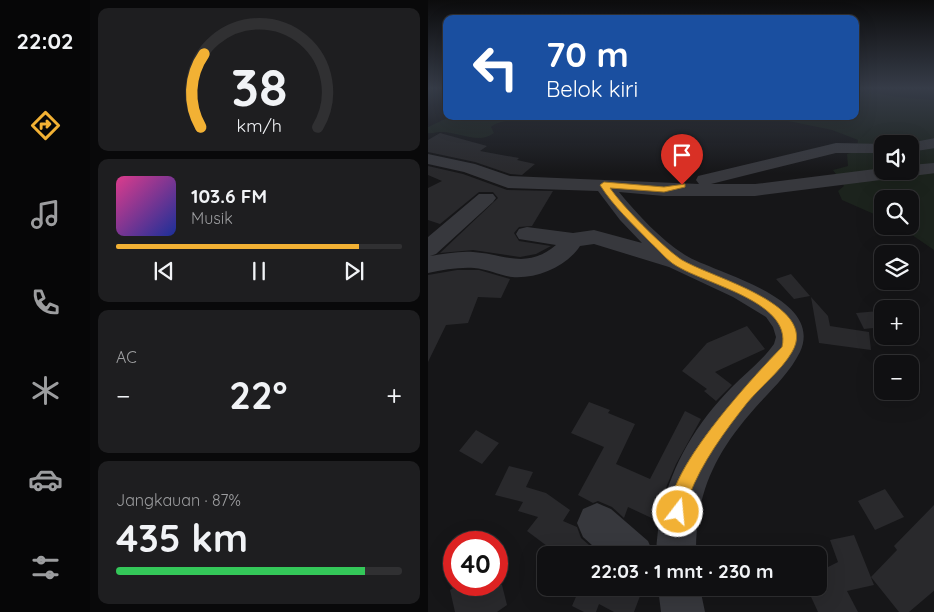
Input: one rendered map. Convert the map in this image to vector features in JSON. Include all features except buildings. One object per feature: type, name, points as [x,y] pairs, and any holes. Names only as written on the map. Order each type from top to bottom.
[{"type":"street","points":[[919,146],[934,143]]},
{"type":"street","points":[[664,190],[836,148],[874,148]]},
{"type":"street","points":[[428,160],[469,168],[508,182],[604,185],[664,190],[760,190],[831,179],[934,168]]},
{"type":"street","points":[[604,185],[616,203],[676,260]]},
{"type":"street","points":[[428,249],[486,198]]},
{"type":"street","points":[[527,234],[573,240],[594,237],[676,260],[715,281],[754,296],[768,304],[785,323],[790,337],[787,349],[742,399],[705,447],[681,496],[675,528],[676,546]]},
{"type":"street","points":[[428,265],[475,260],[515,268],[536,265],[558,257],[567,250],[573,240]]},
{"type":"street","points":[[597,523],[624,546]]},
{"type":"shaded area","points":[[859,117],[934,117],[934,250],[912,235],[919,235],[919,190],[874,190],[874,214],[842,200],[838,191],[844,186],[833,170],[848,166],[847,154],[857,151],[858,140],[832,130],[783,120],[859,120]]},
{"type":"shaded area","points":[[443,120],[526,120],[497,124],[491,127],[494,133],[482,138],[447,132],[428,133],[428,127]]},
{"type":"route","points":[[678,512],[681,496],[705,447],[742,399],[772,368],[787,349],[790,337],[785,323],[778,312],[768,304],[754,296],[715,281],[676,260],[616,203],[604,185],[664,190],[682,185]]}]
